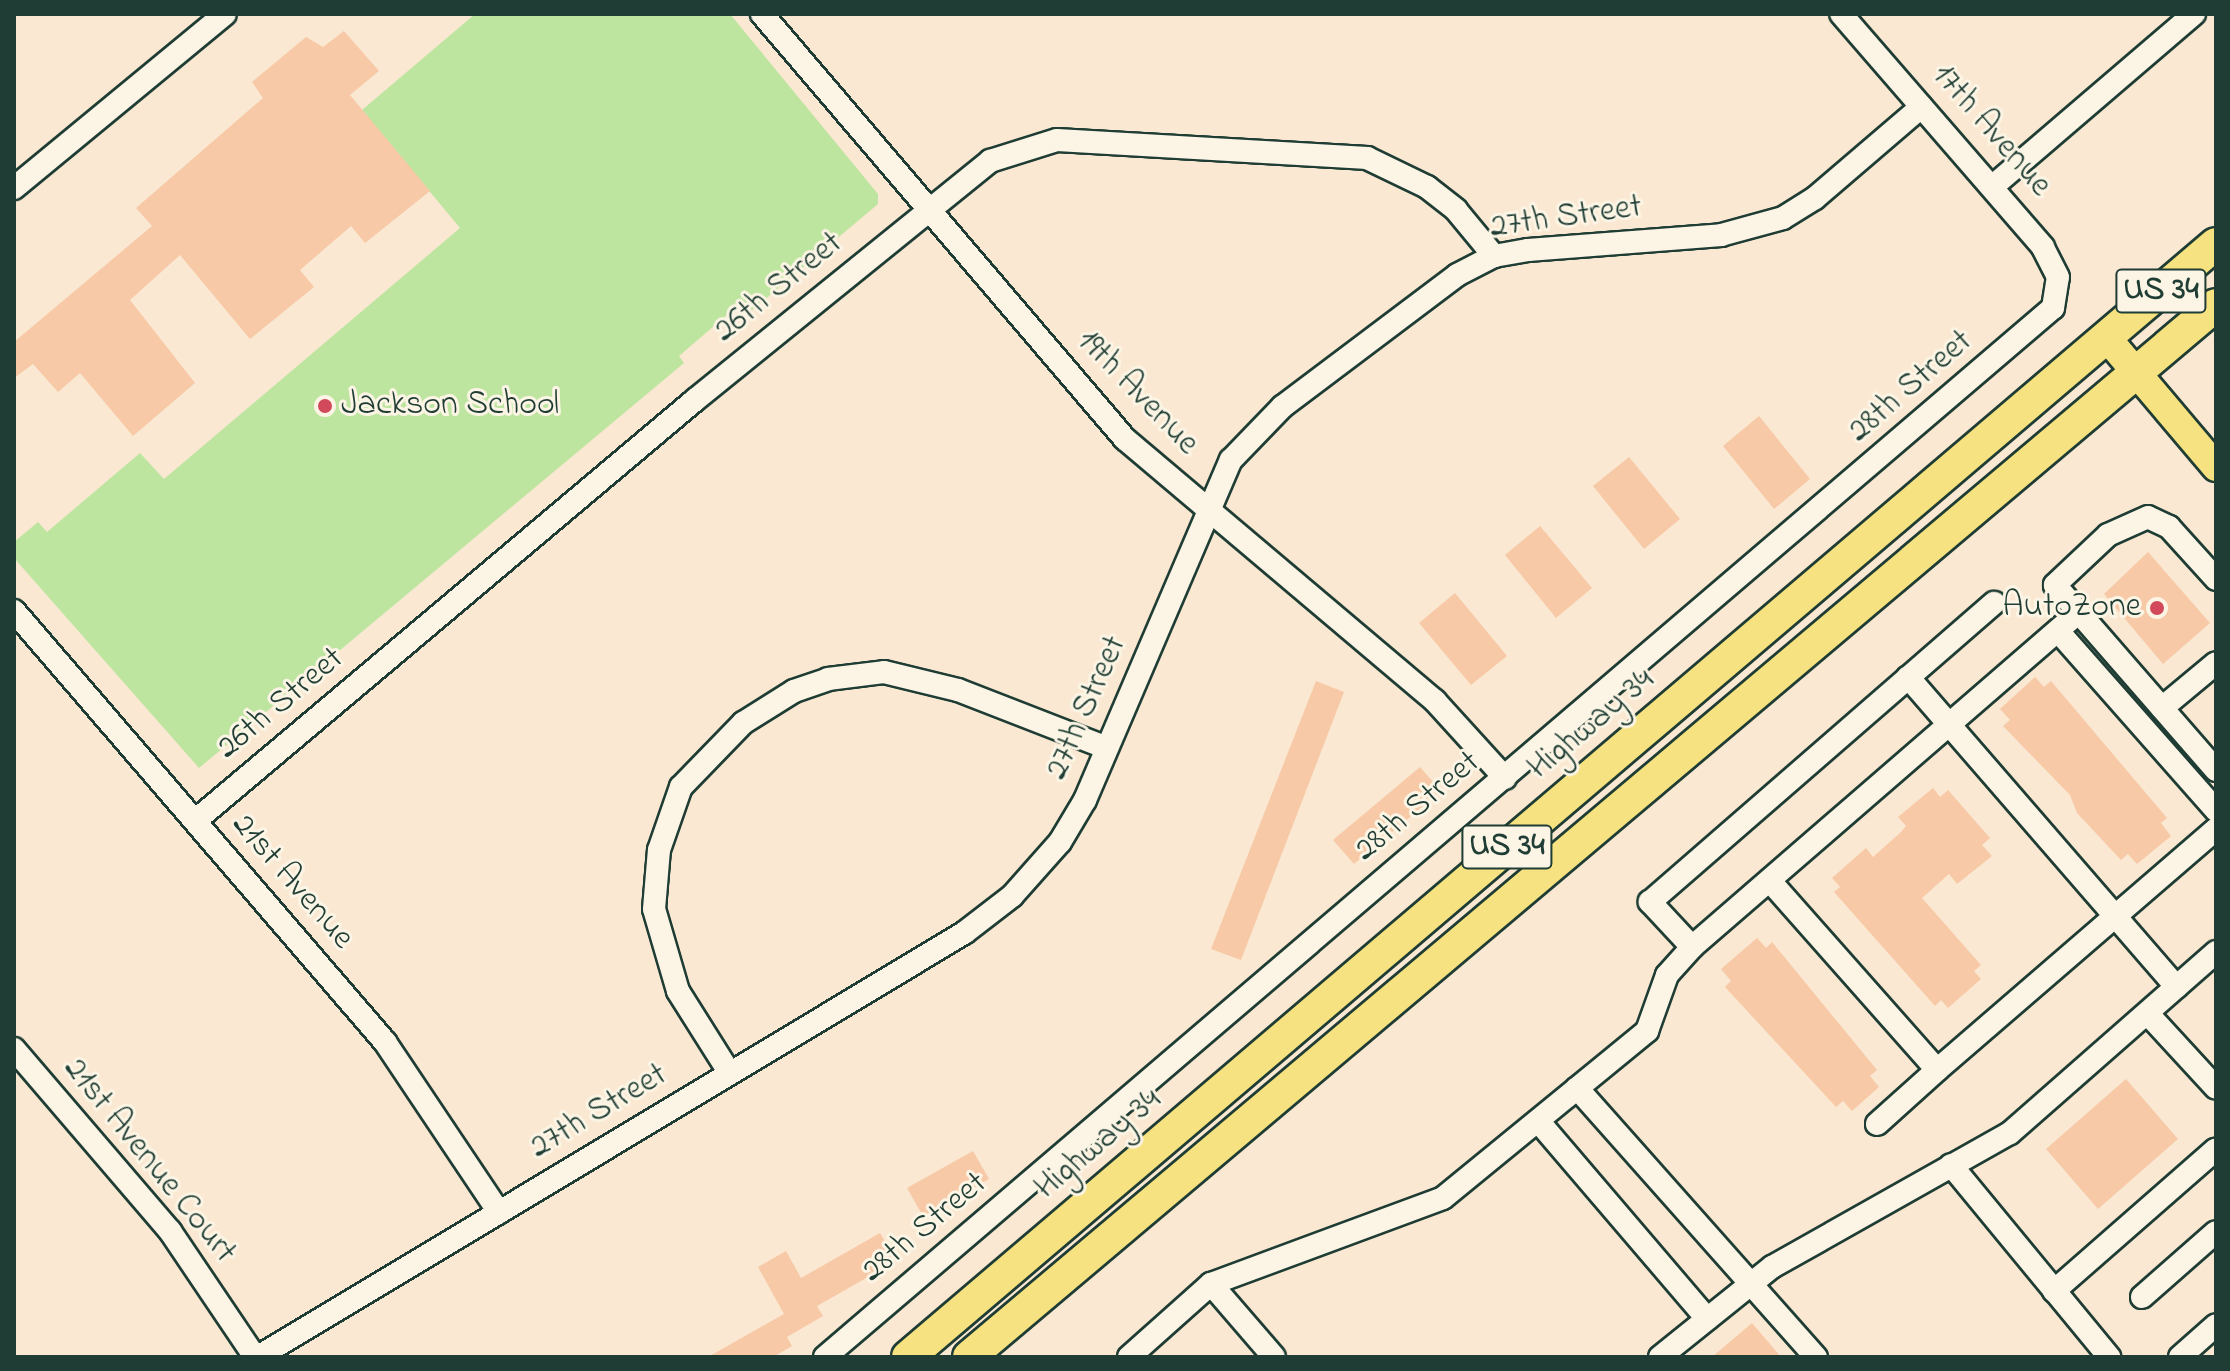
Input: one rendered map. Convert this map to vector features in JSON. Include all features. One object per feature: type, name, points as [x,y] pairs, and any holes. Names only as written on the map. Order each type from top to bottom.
[{"type":"highway","name":"Highway 34","points":[[908,1357],[2216,244]]},
{"type":"highway","name":"US 34","points":[[969,1357],[2216,305]]},
{"type":"highway","points":[[982,1357],[1034,1301]]},
{"type":"main road","points":[[2107,338],[2216,467]]},
{"type":"street","points":[[14,187],[225,14]]},
{"type":"street","name":"19th Avenue","points":[[762,14],[1116,430],[1435,701],[1505,778]]},
{"type":"street","name":"17th Avenue","points":[[1841,14],[1992,187],[2052,262],[2058,277],[2053,308]]},
{"type":"street","points":[[1992,187],[2194,14]]},
{"type":"street","name":"27th Street","points":[[257,1357],[964,933],[1012,896],[1060,842],[1085,800],[1207,508],[1244,443],[1282,407],[1457,275],[1494,256],[1721,235],[1760,226],[1815,198],[1921,107]]},
{"type":"street","name":"26th Street","points":[[195,821],[990,161],[1057,140],[1336,153],[1367,158],[1419,182],[1456,210],[1494,256]]},
{"type":"street","name":"28th Street","points":[[825,1357],[2053,308]]},
{"type":"street","points":[[2216,579],[2160,520],[2134,519],[2100,542],[2055,585],[2216,770]]},
{"type":"street","points":[[1692,947],[1650,902],[1994,603]]},
{"type":"street","name":"21st Avenue","points":[[14,611],[385,1042],[499,1212]]},
{"type":"street","points":[[1129,1357],[1211,1284],[1443,1198],[1647,1031],[1667,975],[1692,947],[2079,612]]},
{"type":"street","points":[[2058,631],[2216,810]]},
{"type":"street","points":[[2162,708],[2216,663]]},
{"type":"street","points":[[729,1072],[678,991],[654,909],[659,850],[681,787],[743,723],[768,705],[817,683],[884,672],[958,690],[1105,747]]},
{"type":"street","points":[[1908,677],[2177,987]]},
{"type":"street","points":[[1877,1124],[2216,829]]},
{"type":"street","points":[[1770,881],[1937,1070]]},
{"type":"street","points":[[1660,1357],[1748,1285],[2010,1133],[2216,952]]},
{"type":"street","points":[[2148,1014],[2216,1088]]},
{"type":"street","name":"21st Avenue Court","points":[[14,1049],[170,1231],[257,1357]]},
{"type":"street","points":[[1577,1088],[1748,1285],[1816,1357]]},
{"type":"street","points":[[1539,1122],[1707,1319]]},
{"type":"street","points":[[2054,1291],[2216,1149]]},
{"type":"street","points":[[1951,1165],[2109,1357]]},
{"type":"street","points":[[2142,1297],[2216,1232]]},
{"type":"street","points":[[1211,1284],[1274,1357]]},
{"type":"street","points":[[2180,1357],[2216,1325]]},
{"type":"green space","name":"Jackson School","points":[[475,14],[730,14],[878,194],[878,204],[751,311],[742,302],[679,356],[684,363],[199,768],[14,558],[14,542],[38,522],[47,532],[140,453],[164,479],[460,228],[362,110]]},
{"type":"building","points":[[344,31],[379,71],[350,95],[430,191],[365,243],[351,226],[300,270],[314,287],[250,339],[180,255],[130,300],[195,383],[133,436],[80,373],[58,392],[33,364],[14,378],[14,342],[152,226],[136,208],[263,98],[252,82],[306,37],[323,47]]},
{"type":"building","points":[[1759,416],[1810,479],[1774,509],[1723,446]]},
{"type":"building","points":[[1629,457],[1680,519],[1644,549],[1593,486]]},
{"type":"building","points":[[1540,526],[1592,588],[1556,618],[1505,555]]},
{"type":"building","name":"AutoZone","points":[[2148,552],[2210,623],[2163,664],[2104,594]]},
{"type":"building","points":[[1455,593],[1507,656],[1471,685],[1419,623]]},
{"type":"building","points":[[2035,677],[2044,687],[2051,681],[2167,818],[2161,823],[2171,836],[2137,864],[2128,854],[2121,860],[2077,813],[2070,795],[2003,726],[2010,720],[2000,709]]},
{"type":"building","points":[[1316,681],[1344,692],[1241,960],[1211,949]]},
{"type":"building","points":[[1420,767],[1441,791],[1354,864],[1333,840]]},
{"type":"building","points":[[1933,788],[1940,797],[1948,790],[1990,838],[1982,845],[1992,856],[1957,884],[1949,874],[1922,898],[1981,965],[1974,971],[1981,979],[1948,1008],[1941,1000],[1935,1006],[1834,892],[1840,887],[1832,878],[1866,848],[1873,857],[1906,826],[1898,817]]},
{"type":"building","points":[[1757,938],[1766,948],[1772,942],[1877,1070],[1870,1076],[1879,1087],[1852,1111],[1843,1101],[1836,1107],[1725,987],[1731,981],[1721,969]]},
{"type":"building","points":[[2126,1079],[2178,1139],[2098,1209],[2046,1149]]},
{"type":"building","points":[[973,1151],[989,1179],[923,1216],[907,1188]]},
{"type":"building","points":[[880,1233],[896,1261],[817,1306],[823,1316],[787,1337],[792,1346],[773,1357],[708,1357],[784,1314],[758,1267],[786,1251],[801,1278]]},
{"type":"building","points":[[1752,1323],[1781,1357],[1712,1357]]},
{"type":"place","name":"Jackson School","points":[[325,406]]},
{"type":"place","name":"AutoZone","points":[[2157,608]]}]
